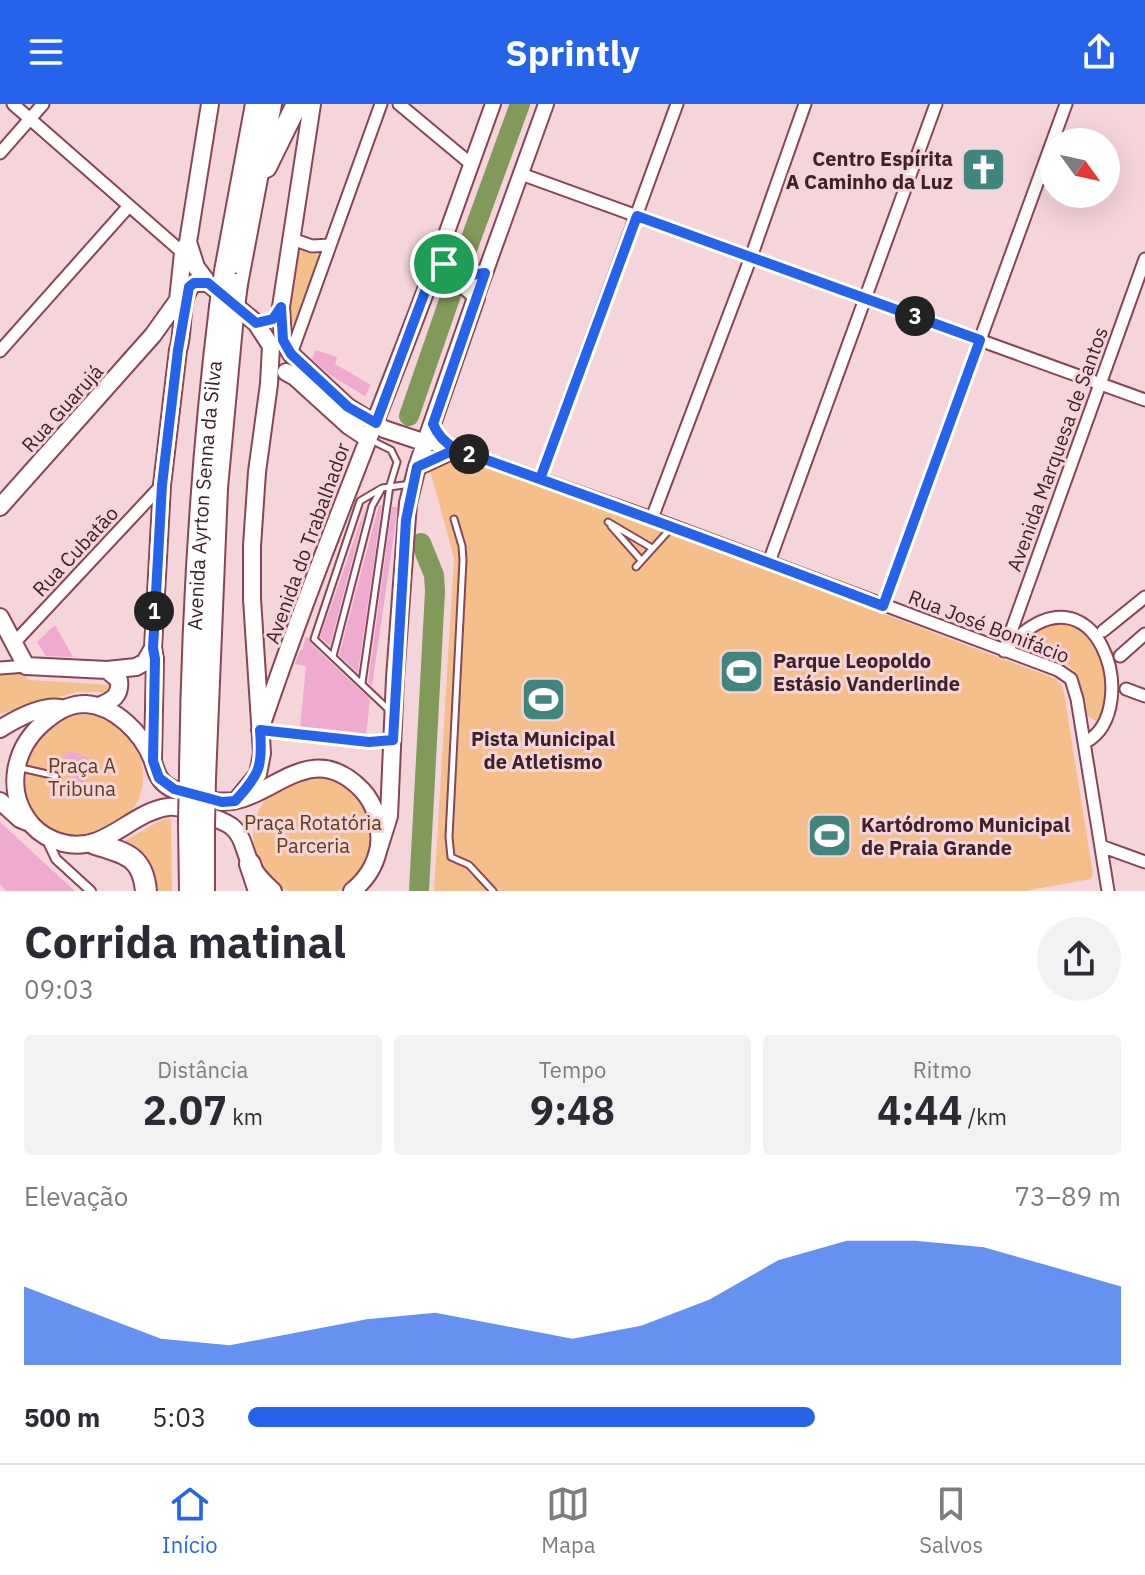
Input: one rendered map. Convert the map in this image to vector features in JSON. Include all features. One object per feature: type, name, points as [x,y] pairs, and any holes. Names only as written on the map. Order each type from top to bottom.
[{"type":"highway","points":[[244,104],[247,154]]},
{"type":"highway","name":"Avenida Ayrton Senna da Silva","points":[[201,889],[196,825],[197,775],[217,488],[226,311],[224,279],[256,104]]},
{"type":"highway","name":"Avenida Ayrton Senna da Silva","points":[[224,279],[250,216],[271,104]]},
{"type":"highway","points":[[250,216],[266,166],[297,104]]},
{"type":"highway","points":[[95,844],[133,859],[142,869],[146,891]]},
{"type":"highway","points":[[247,855],[259,891]]},
{"type":"main road","name":"Rua Guarujá","points":[[0,507],[177,304],[210,104]]},
{"type":"main road","points":[[312,104],[281,307],[283,340],[296,358],[371,431]]},
{"type":"main road","points":[[186,247],[196,267],[224,279],[271,346],[252,546],[252,599],[262,753],[258,774],[235,801]]},
{"type":"main road","points":[[352,891],[365,878],[389,816],[406,520],[414,475],[433,424],[474,283],[441,276]]},
{"type":"main road","name":"Avenida do Trabalhador","points":[[260,730],[371,431],[441,276]]},
{"type":"main road","points":[[153,761],[153,648],[162,485],[178,350],[187,292],[194,283],[224,279]]},
{"type":"main road","points":[[256,323],[273,319],[281,307]]},
{"type":"main road","points":[[153,335],[169,338],[178,350]]},
{"type":"main road","points":[[286,372],[296,358]]},
{"type":"main road","points":[[269,384],[279,373],[286,372],[349,426],[426,443]]},
{"type":"main road","points":[[414,475],[456,449],[439,436],[433,424]]},
{"type":"main road","points":[[0,617],[26,666],[107,670],[139,667],[153,648]]},
{"type":"main road","points":[[99,706],[119,693],[119,680],[107,670]]},
{"type":"main road","points":[[31,824],[14,783],[24,744],[35,730],[62,709],[84,704],[99,706],[131,727],[153,761],[159,778],[174,789],[222,802],[246,799],[282,777],[313,769],[333,772],[352,781],[366,795],[376,813],[380,833],[378,851]]},
{"type":"main road","points":[[0,729],[8,720],[53,707],[62,709]]},
{"type":"main road","points":[[0,801],[45,836],[72,845],[95,844],[155,810],[173,806],[226,823],[234,828],[260,879],[273,891]]},
{"type":"street","points":[[13,104],[129,206],[186,247]]},
{"type":"street","points":[[0,153],[43,104]]},
{"type":"street","points":[[296,358],[330,245],[381,104]]},
{"type":"street","points":[[399,104],[471,164]]},
{"type":"street","points":[[441,276],[439,254],[493,104]]},
{"type":"street","points":[[474,283],[521,174],[546,104]]},
{"type":"street","points":[[540,479],[677,104]]},
{"type":"street","points":[[652,518],[805,104]]},
{"type":"street","points":[[769,562],[936,104]]},
{"type":"street","points":[[883,606],[1066,104]]},
{"type":"street","points":[[521,174],[1145,400]]},
{"type":"street","points":[[0,351],[129,206]]},
{"type":"street","points":[[292,239],[312,246],[330,245]]},
{"type":"street","points":[[439,254],[441,276]]},
{"type":"street","name":"Avenida Marquesa de Santos","points":[[1004,651],[1016,631],[1099,383],[1145,259]]},
{"type":"street","name":"Rua José Bonifácio","points":[[426,443],[456,449],[652,518],[1058,670],[1071,679],[1086,742]]},
{"type":"street","name":"Rua Cubatão","points":[[14,643],[162,485]]},
{"type":"street","points":[[1103,631],[1145,597]]},
{"type":"street","points":[[1016,631],[1044,619],[1068,616],[1089,621],[1103,631],[1124,672],[1145,696]]},
{"type":"street","points":[[1108,891],[1086,742],[1099,737],[1115,722],[1124,672],[1145,634]]},
{"type":"street","points":[[0,668],[26,666]]},
{"type":"street","points":[[45,836],[56,859],[91,891]]},
{"type":"street","points":[[1101,846],[1145,862]]},
{"type":"lane","points":[[362,684],[390,485],[396,467],[396,458],[391,450],[371,431]]},
{"type":"lane","points":[[393,714],[314,639],[360,501],[414,475]]},
{"type":"lane","points":[[333,657],[372,506],[382,488]]},
{"type":"lane","points":[[454,519],[463,560],[449,837],[451,857],[469,865],[493,891]]},
{"type":"lane","points":[[641,560],[608,522],[652,549]]},
{"type":"lane","points":[[636,567],[673,526]]},
{"type":"lane","points":[[260,730],[369,742],[393,740]]},
{"type":"lane","points":[[16,767],[56,776]]},
{"type":"green space","points":[[300,250],[317,254],[318,258],[294,323],[289,328],[286,324],[296,256]]},
{"type":"green space","name":"Parque Leopoldo Estásio Vanderlinde","points":[[460,459],[625,516],[1056,679],[1063,687],[1093,874],[1091,879],[1024,891],[434,891],[454,558],[430,470]]},
{"type":"green space","points":[[1062,620],[1098,633],[1114,652],[1117,686],[1103,720],[1094,720],[1084,713],[1079,683],[1072,668],[1038,652],[1027,643],[1035,629]]},
{"type":"green space","points":[[21,671],[29,680],[112,685],[106,692],[77,692],[0,714],[0,673]]},
{"type":"green space","name":"Praça A Tribuna","points":[[82,715],[105,720],[125,733],[138,753],[143,776],[138,799],[125,819],[105,832],[82,837],[59,832],[39,819],[26,799],[21,776],[26,753],[39,733],[59,720]]},
{"type":"green space","name":"Praça Rotatória Parceria","points":[[301,777],[325,777],[346,786],[363,803],[372,824],[372,848],[363,869],[346,886],[336,891],[290,891],[280,886],[263,869],[254,848],[254,824],[263,803],[280,786]]},
{"type":"green space","points":[[171,818],[172,891],[158,891],[147,862],[123,842],[161,820]]},
{"type":"building","points":[[316,350],[337,357],[335,364],[371,385],[365,396],[330,375],[312,359]]},
{"type":"building","points":[[367,503],[330,646],[320,637]]},
{"type":"building","points":[[379,505],[382,505],[358,673],[339,655]]},
{"type":"building","points":[[392,507],[397,507],[396,520],[372,686],[368,682]]},
{"type":"building","points":[[55,625],[73,657],[46,656],[37,642]]},
{"type":"building","points":[[305,637],[370,699],[366,736],[300,728],[306,666],[295,664],[300,650],[303,650]]},
{"type":"building","points":[[71,751],[87,757],[90,762],[81,788],[70,784],[73,776],[63,773],[65,767],[60,766],[65,754]]},
{"type":"building","points":[[0,822],[75,891],[6,891],[0,884]]},
{"type":"waterway","points":[[461,266],[520,104]]},
{"type":"waterway","points":[[409,416],[453,289]]},
{"type":"waterway","points":[[419,891],[435,591],[434,575],[421,543]]},
{"type":"place","name":"Centro Espírita A Caminho da Luz","points":[[984,170]]},
{"type":"place","name":"Parque Leopoldo Estásio Vanderlinde","points":[[742,672]]},
{"type":"place","name":"Pista Municipal de Atletismo","points":[[543,699]]},
{"type":"place","name":"Kartódromo Municipal de Praia Grande","points":[[830,835]]},
{"type":"route","points":[[444,264],[439,254],[376,423],[348,407],[291,354],[282,336],[281,307],[273,319],[256,323],[208,283],[194,283],[189,287],[178,350],[157,549],[153,761],[159,778],[166,785],[222,802],[235,801],[258,774],[262,753],[260,730],[369,742],[393,740],[406,520],[412,484],[417,467],[456,449],[540,479],[652,518],[883,606],[980,340],[637,216],[540,479],[456,449],[436,431],[433,424],[485,273],[470,275],[444,264]]}]
